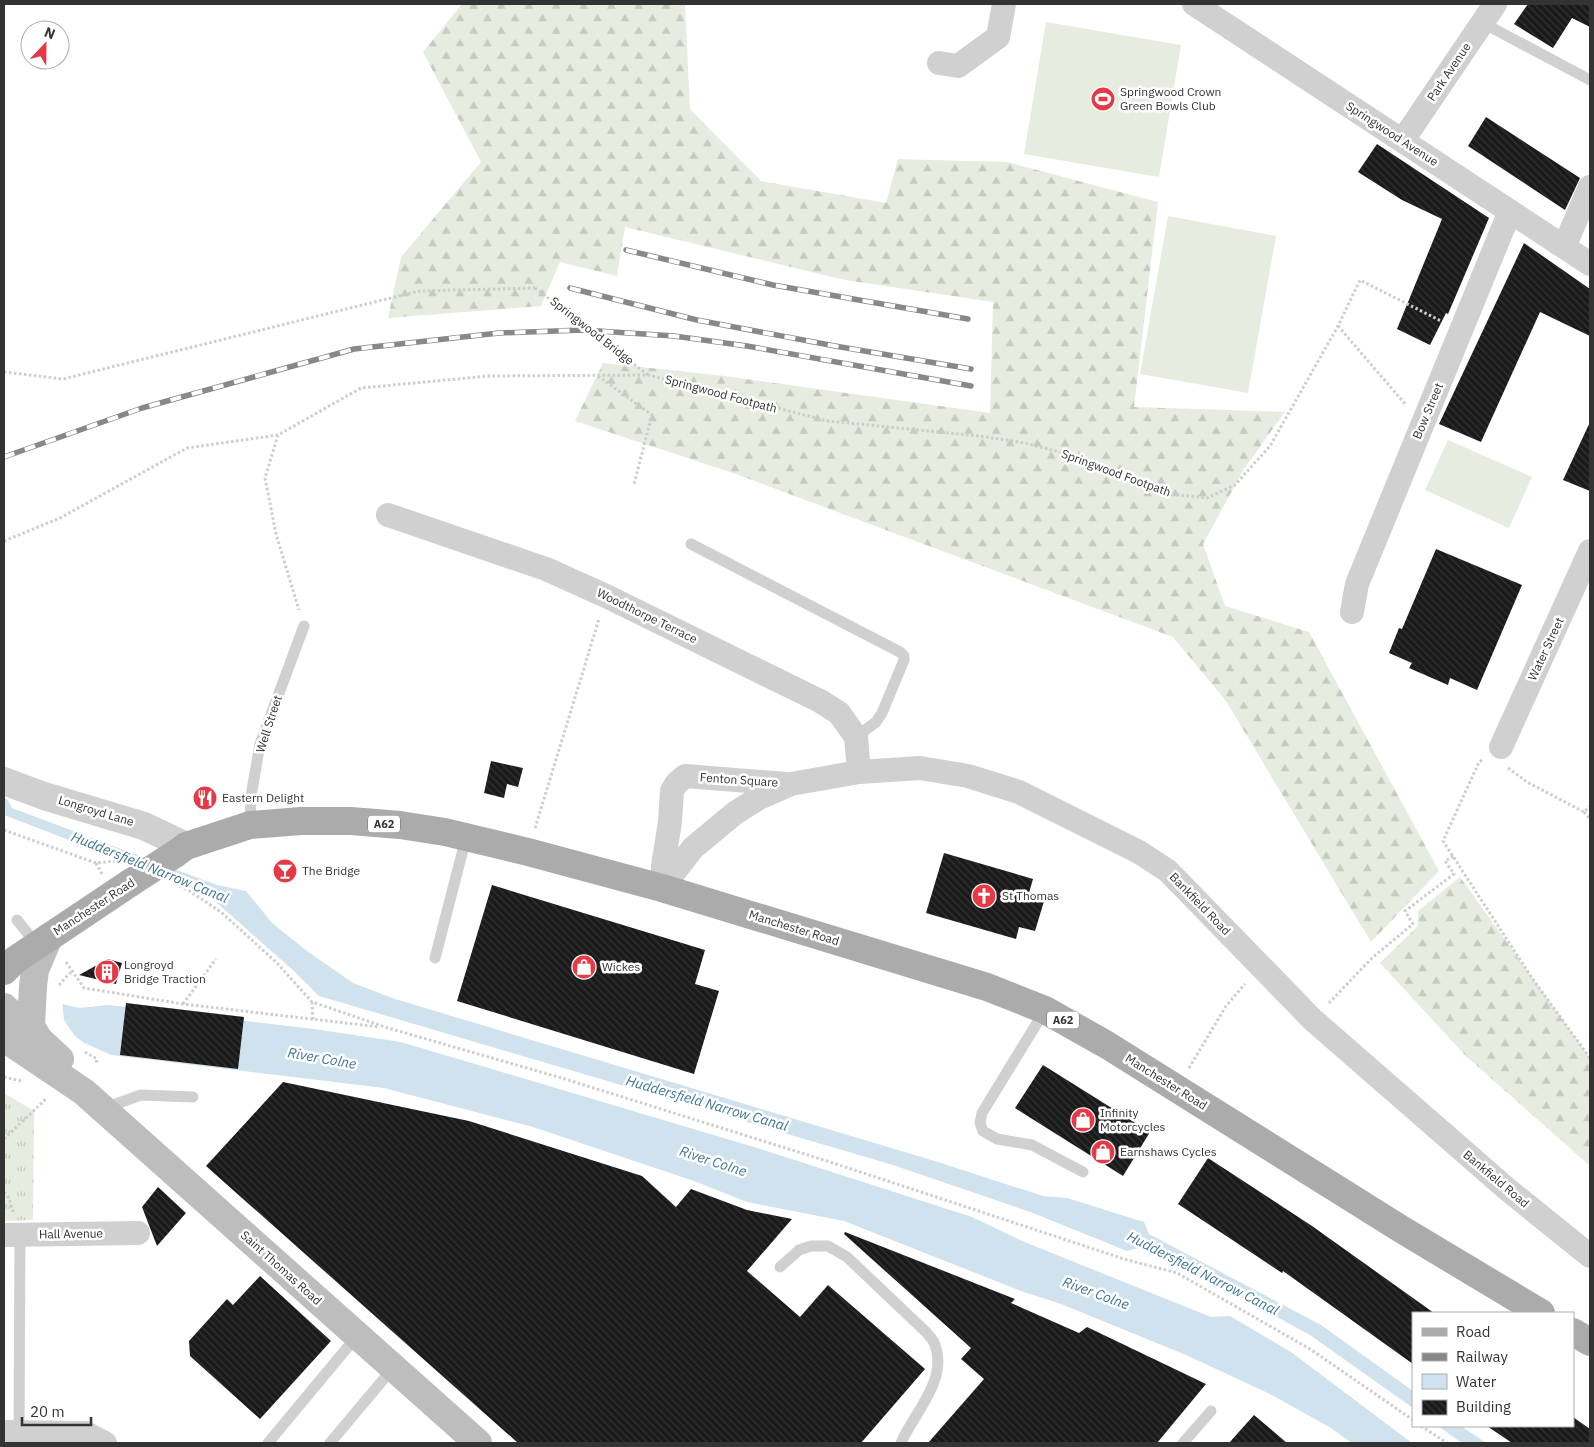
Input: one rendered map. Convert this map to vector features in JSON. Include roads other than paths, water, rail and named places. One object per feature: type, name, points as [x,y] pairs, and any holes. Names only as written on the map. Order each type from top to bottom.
[{"type":"main road","name":"Manchester Road","points":[[4,970],[43,941],[181,851],[250,825],[301,820],[351,821],[400,825],[466,838],[528,852],[662,888],[988,986],[1045,1010],[1107,1045],[1401,1229],[1539,1312]]},
{"type":"main road","points":[[38,1040],[31,1026],[46,986],[35,970],[43,941]]},
{"type":"main road","name":"Saint Thomas Road","points":[[4,1007],[75,1072],[84,1093]]},
{"type":"main road","name":"Saint Thomas Road","points":[[4,1038],[84,1093],[478,1443]]},
{"type":"main road","points":[[4,1060],[84,1093]]},
{"type":"main road","points":[[1574,1333],[1590,1342]]},
{"type":"street","points":[[939,63],[958,66],[998,38],[1004,4]]},
{"type":"street","name":"Springwood Avenue","points":[[1194,4],[1590,264]]},
{"type":"street","name":"Park Avenue","points":[[1403,140],[1489,13]]},
{"type":"street","points":[[1564,247],[1590,187]]},
{"type":"street","name":"Bow Street","points":[[1352,612],[1357,584],[1510,211]]},
{"type":"street","name":"Woodthorpe Terrace","points":[[388,515],[524,560],[606,596],[820,700],[839,713],[856,737]]},
{"type":"street","name":"Water Street","points":[[1495,751],[1590,551]]},
{"type":"street","points":[[856,737],[859,772]]},
{"type":"street","name":"Bankfield Road","points":[[662,888],[693,848],[714,829],[759,798],[791,784],[859,772],[920,768],[968,776],[1019,792],[1139,852],[1168,871],[1313,1020],[1407,1103],[1590,1256]]},
{"type":"street","name":"Fenton Square","points":[[662,888],[672,791],[676,784],[685,776],[791,784]]},
{"type":"street","name":"Longroyd Lane","points":[[4,781],[44,796],[144,826],[181,851]]},
{"type":"street","name":"Hall Avenue","points":[[12,1234],[138,1233]]},
{"type":"street","points":[[14,1436],[86,1433],[105,1443]]},
{"type":"lane","points":[[1489,13],[1590,80]]},
{"type":"lane","points":[[691,544],[900,652],[904,656],[882,713],[876,722],[856,737]]},
{"type":"lane","name":"Well Street","points":[[250,825],[251,796],[260,744],[304,626]]},
{"type":"lane","points":[[435,958],[466,838]]},
{"type":"lane","points":[[17,920],[43,941]]},
{"type":"lane","points":[[1045,1010],[982,1113],[980,1122],[983,1131],[990,1135],[1032,1145],[1083,1172]]},
{"type":"lane","points":[[84,1093],[192,1098]]},
{"type":"lane","points":[[12,1234],[14,1436]]},
{"type":"lane","points":[[780,1267],[799,1250],[811,1246],[828,1246],[848,1257],[926,1332],[935,1344],[939,1362],[932,1386],[901,1443]]},
{"type":"lane","points":[[268,1443],[357,1336]]},
{"type":"lane","points":[[330,1443],[393,1368]]},
{"type":"lane","points":[[1183,1443],[1211,1411]]},
{"type":"water","name":"Huddersfield Narrow Canal","points":[[4,798],[7,799],[12,808],[217,885],[246,891],[272,923],[307,951],[353,983],[395,999],[938,1162],[1043,1196],[1067,1198],[1144,1222],[1149,1234],[1321,1325],[1412,1390],[1412,1407],[1310,1335],[1146,1246],[1127,1251],[1033,1213],[893,1165],[319,996],[295,972],[216,902],[191,887],[4,815]]},
{"type":"water","name":"River Colne","points":[[4,990],[79,1008],[108,1005],[314,1029],[401,1042],[754,1147],[972,1217],[1022,1241],[1211,1317],[1230,1316],[1291,1352],[1412,1443],[1352,1443],[1331,1428],[1268,1393],[1186,1355],[1061,1304],[1021,1291],[844,1221],[747,1202],[694,1181],[533,1127],[384,1088],[111,1055],[67,1035]]},
{"type":"water","points":[[1439,1427],[1462,1427],[1486,1443],[1462,1443]]},
{"type":"railway","points":[[626,250],[773,285],[968,319]]},
{"type":"railway","points":[[570,288],[697,320],[971,369]]},
{"type":"railway","points":[[4,457],[142,408],[354,349],[499,333],[583,330],[674,336],[747,346],[971,386]]},
{"type":"place","name":"Springwood Crown Green Bowls Club","points":[[1103,99]]},
{"type":"place","name":"Eastern Delight","points":[[205,798]]},
{"type":"place","name":"The Bridge","points":[[285,871]]},
{"type":"place","name":"St Thomas","points":[[984,896]]},
{"type":"place","name":"Wickes","points":[[584,967]]},
{"type":"place","name":"Longroyd Bridge Traction","points":[[107,972]]},
{"type":"place","name":"Infinity Motorcycles","points":[[1083,1120]]},
{"type":"place","name":"Earnshaws Cycles","points":[[1103,1152]]}]
